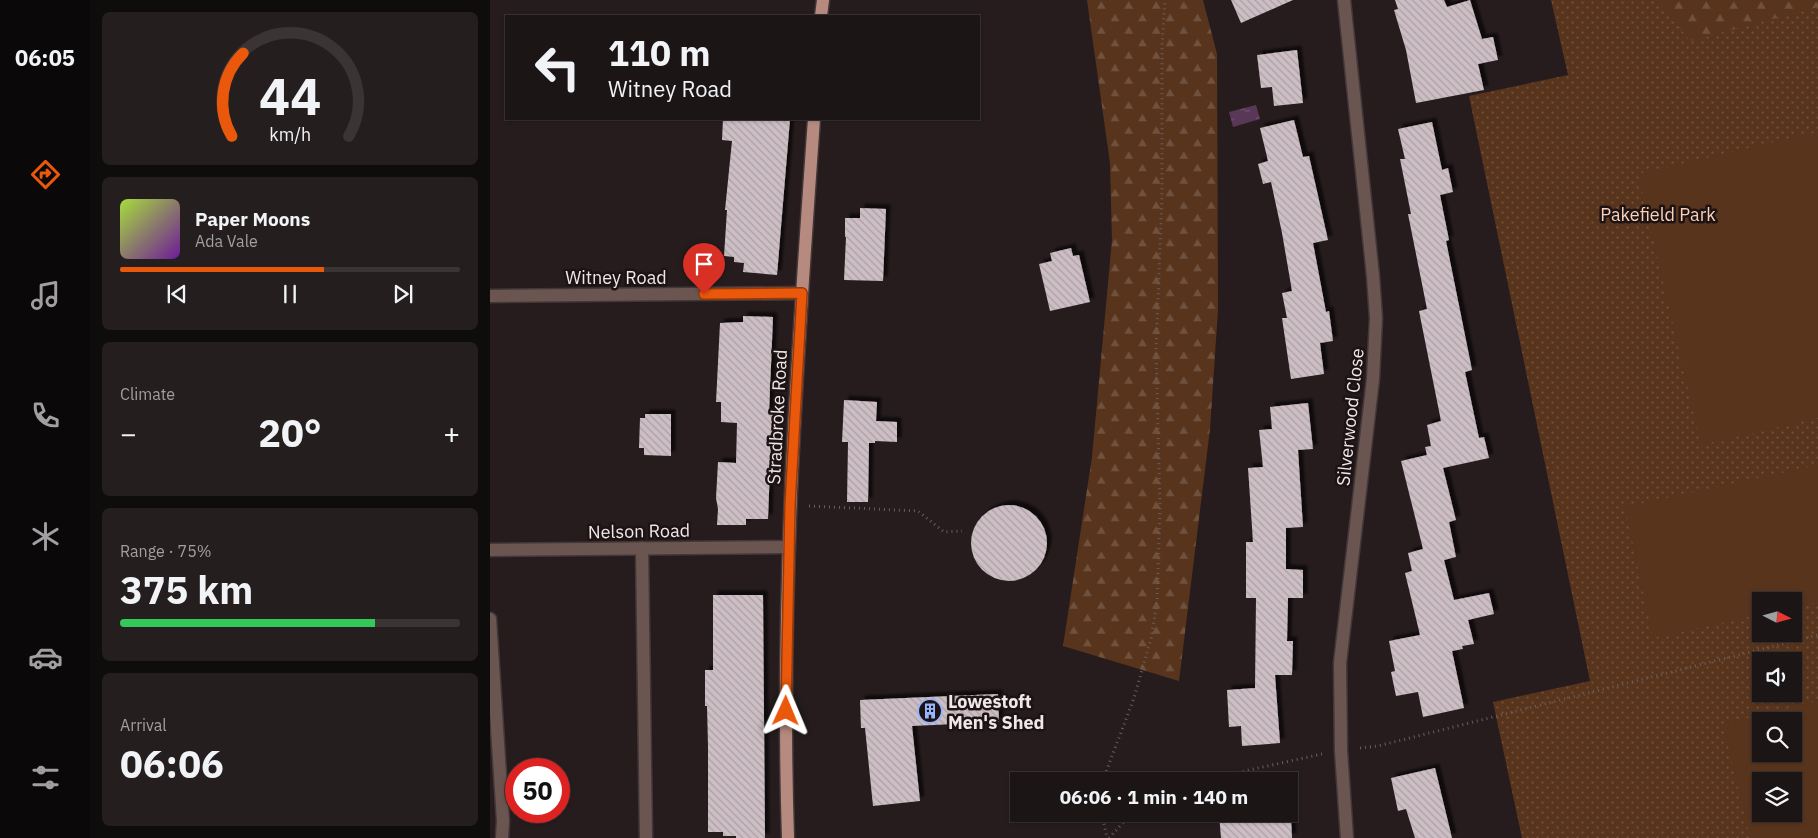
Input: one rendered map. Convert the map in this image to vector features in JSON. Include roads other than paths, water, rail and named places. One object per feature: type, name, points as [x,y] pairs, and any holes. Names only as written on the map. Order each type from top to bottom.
[{"type":"main road","points":[[821,15],[822,0]]},
{"type":"main road","name":"Stradbroke Road","points":[[788,838],[785,748],[790,505],[814,120]]},
{"type":"street","name":"Silverwood Close","points":[[1344,0],[1376,318],[1373,379],[1340,663],[1341,751],[1347,838]]},
{"type":"street","name":"Witney Road","points":[[490,296],[802,293]]},
{"type":"street","name":"Nelson Road","points":[[490,550],[789,547]]},
{"type":"street","points":[[642,548],[646,838]]},
{"type":"street","points":[[490,619],[503,821],[502,838]]},
{"type":"water","points":[[1256,105],[1260,119],[1233,127],[1229,112]]},
{"type":"place","name":"Lowestoft Men's Shed","points":[[930,711]]},
{"type":"park label","name":"Pakefield Park","points":[[1658,214]]}]
